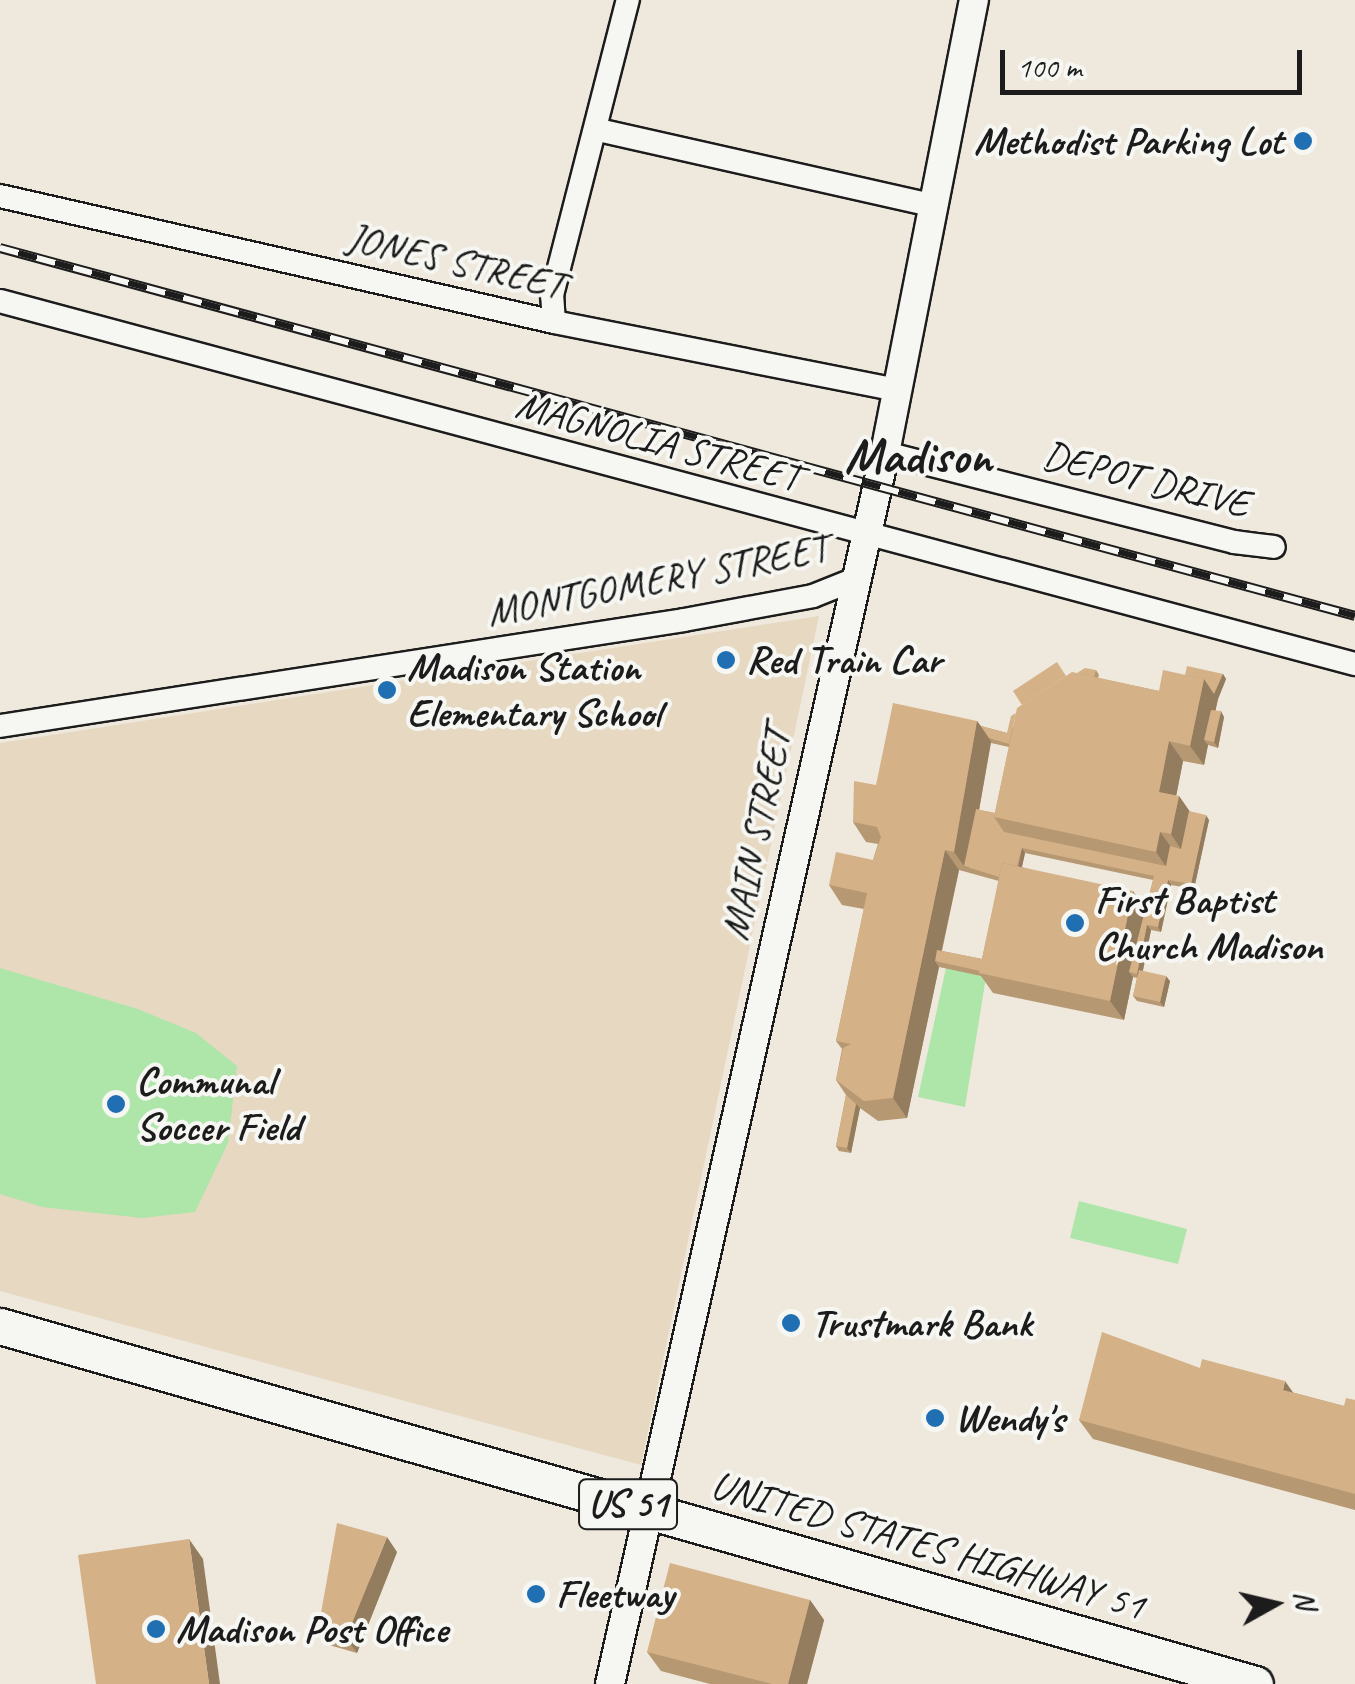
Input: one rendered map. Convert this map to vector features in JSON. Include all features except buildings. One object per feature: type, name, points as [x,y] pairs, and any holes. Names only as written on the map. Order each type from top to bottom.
[{"type":"main road","name":"UNITED STATES HIGHWAY 51","points":[[0,1326],[1255,1684]]},
{"type":"street","points":[[554,322],[552,295],[598,130],[628,0]]},
{"type":"street","name":"MAIN STREET","points":[[610,1684],[853,580],[885,453],[974,0]]},
{"type":"street","points":[[598,130],[934,206]]},
{"type":"street","name":"JONES STREET","points":[[0,196],[554,322],[897,390]]},
{"type":"street","name":"MAGNOLIA STREET","points":[[0,301],[1355,664]]},
{"type":"street","name":"DEPOT DRIVE","points":[[885,453],[1234,542],[1274,546]]},
{"type":"street","name":"MONTGOMERY STREET","points":[[0,726],[684,620],[813,596],[853,580]]},
{"type":"shaded area","points":[[819,616],[641,1465],[0,1291],[0,743]]},
{"type":"green space","name":"Communal Soccer Field","points":[[0,968],[138,1009],[196,1033],[237,1066],[228,1143],[195,1212],[142,1218],[42,1207],[0,1194]]},
{"type":"green space","points":[[946,968],[986,977],[965,1107],[918,1097]]},
{"type":"green space","points":[[1079,1201],[1187,1229],[1178,1264],[1070,1238]]},
{"type":"railway","points":[[0,248],[1355,616]]},
{"type":"place","name":"Methodist Parking Lot","points":[[1303,141]]},
{"type":"place","name":"Red Train Car","points":[[726,660]]},
{"type":"place","name":"Madison Station Elementary School","points":[[387,690]]},
{"type":"place","name":"First Baptist Church Madison","points":[[1075,923]]},
{"type":"place","name":"Communal Soccer Field","points":[[116,1104]]},
{"type":"place","name":"Trustmark Bank","points":[[791,1323]]},
{"type":"place","name":"Wendy's","points":[[935,1418]]},
{"type":"place","name":"Fleetway","points":[[536,1594]]},
{"type":"place","name":"Madison Post Office","points":[[156,1629]]},
{"type":"district","name":"Madison","points":[[918,456]]}]
